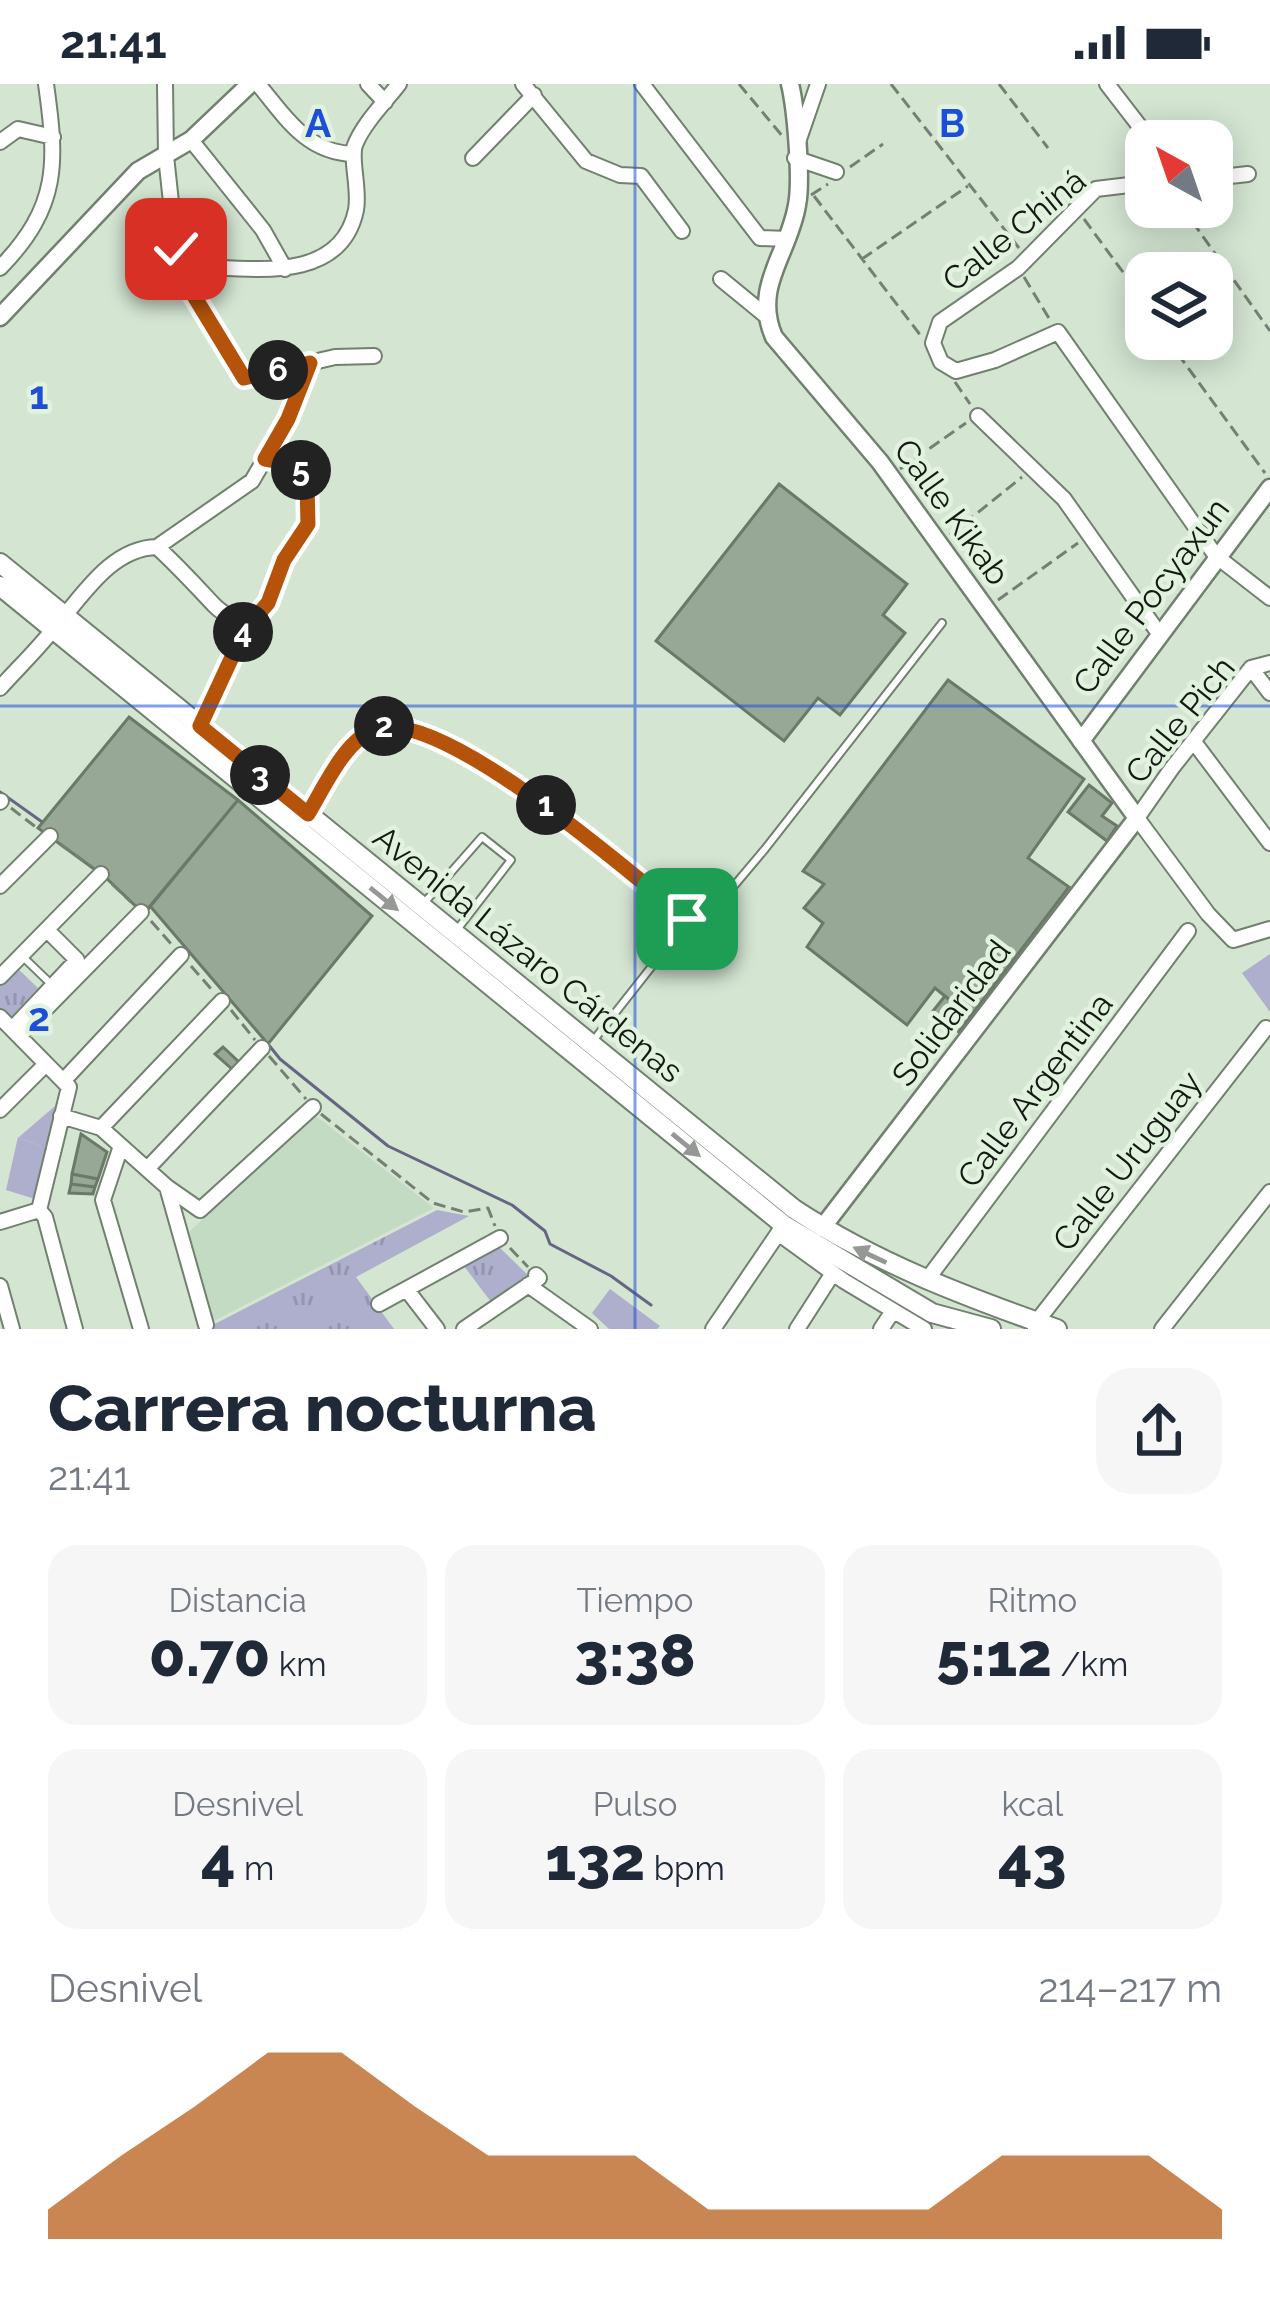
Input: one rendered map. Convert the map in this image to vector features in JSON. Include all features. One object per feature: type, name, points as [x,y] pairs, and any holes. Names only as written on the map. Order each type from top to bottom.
[{"type":"main road","name":"Avenida Lázaro Cárdenas","points":[[0,562],[59,622],[785,1222],[1034,1325],[1057,1329]]},
{"type":"main road","name":"Avenida Lázaro Cárdenas","points":[[0,586],[59,622],[200,726],[276,800],[308,814],[355,864],[421,906],[590,1044],[785,1222]]},
{"type":"main road","name":"Avenida Lázaro Cárdenas","points":[[817,1235],[928,1324],[991,1329]]},
{"type":"street","points":[[0,268],[37,224],[53,172],[46,84]]},
{"type":"street","points":[[165,84],[166,156],[176,249],[187,266],[188,286],[244,378],[310,363],[374,356]]},
{"type":"street","points":[[0,317],[138,170],[191,140],[254,84],[315,146],[329,153],[353,154]]},
{"type":"street","points":[[368,84],[385,102]]},
{"type":"street","points":[[187,266],[285,269],[319,262],[339,244],[354,219],[356,143],[399,84]]},
{"type":"street","points":[[642,84],[760,238],[787,239]]},
{"type":"street","points":[[765,315],[770,282],[798,202],[790,84]]},
{"type":"street","points":[[795,154],[818,84]]},
{"type":"street","points":[[1107,84],[1135,120]]},
{"type":"street","points":[[473,158],[528,90],[586,161],[620,175],[641,176],[682,231]]},
{"type":"street","points":[[0,142],[18,129],[53,137]]},
{"type":"street","points":[[191,140],[263,230],[285,269]]},
{"type":"street","points":[[795,154],[836,172]]},
{"type":"street","points":[[1233,176],[1248,174]]},
{"type":"street","name":"Calle Chiná","points":[[941,362],[933,343],[940,322],[1023,264],[1096,189],[1125,186]]},
{"type":"street","points":[[721,278],[765,315]]},
{"type":"street","name":"Calle Kikab","points":[[765,315],[775,337],[890,476],[1208,914],[1233,940],[1270,929]]},
{"type":"street","points":[[941,362],[956,371],[995,360],[1058,332],[1216,556],[1270,598]]},
{"type":"street","points":[[0,688],[76,597],[122,558],[139,548],[157,547],[252,481],[288,419],[310,363]]},
{"type":"street","points":[[978,416],[1064,499],[1160,635]]},
{"type":"street","name":"Calle Pocyaxun","points":[[1081,741],[1270,484]]},
{"type":"street","points":[[157,547],[201,586],[216,609],[236,618],[245,629]]},
{"type":"street","name":"Calle Pich","points":[[1137,818],[1251,668],[1270,663]]},
{"type":"street","points":[[1251,668],[1270,694]]},
{"type":"street","points":[[1194,742],[1270,843]]},
{"type":"street","name":"Solidaridad","points":[[817,1235],[1137,818]]},
{"type":"street","points":[[0,886],[50,836]]},
{"type":"street","points":[[0,977],[101,874]]},
{"type":"street","points":[[7,1027],[139,911]]},
{"type":"street","points":[[7,1027],[77,960],[47,930]]},
{"type":"street","name":"Calle Argentina","points":[[926,1281],[1188,931]]},
{"type":"street","points":[[65,1079],[181,955]]},
{"type":"street","points":[[101,1128],[222,1000]]},
{"type":"street","points":[[7,1027],[69,1087],[42,1214],[75,1329]]},
{"type":"street","name":"Calle Uruguay","points":[[1034,1325],[1266,1028]]},
{"type":"street","points":[[147,1169],[262,1048]]},
{"type":"street","points":[[0,1110],[46,1064]]},
{"type":"street","points":[[61,1116],[101,1128],[200,1210],[313,1108]]},
{"type":"street","points":[[121,1146],[103,1199],[141,1329]]},
{"type":"street","points":[[167,1187],[206,1325]]},
{"type":"street","points":[[1162,1329],[1270,1192]]},
{"type":"street","points":[[0,1222],[42,1214]]},
{"type":"street","points":[[712,1329],[785,1222],[833,1273],[893,1311],[928,1324]]},
{"type":"street","points":[[379,1304],[500,1238]]},
{"type":"street","points":[[796,1329],[833,1273]]},
{"type":"street","points":[[464,1329],[532,1280],[585,1328]]},
{"type":"street","points":[[0,1286],[12,1329]]},
{"type":"street","points":[[407,1289],[436,1329]]},
{"type":"street","points":[[881,1329],[893,1311]]},
{"type":"lane","points":[[308,814],[337,767],[370,730],[384,726],[409,730],[470,756],[525,788],[693,923],[766,849],[943,622]]},
{"type":"lane","points":[[421,906],[482,837],[511,860],[454,933]]},
{"type":"lane","points":[[590,1044],[671,942]]},
{"type":"lane","points":[[20,954],[52,986]]},
{"type":"path","points":[[739,84],[795,154]]},
{"type":"path","points":[[891,84],[970,185],[1023,264],[1058,332]]},
{"type":"path","points":[[999,84],[1048,148]]},
{"type":"path","points":[[862,259],[970,185]]},
{"type":"path","points":[[813,194],[978,416],[890,476]]},
{"type":"path","points":[[1075,208],[1125,275]]},
{"type":"path","points":[[1197,228],[1270,332]]},
{"type":"path","points":[[1182,360],[1270,484]]},
{"type":"path","points":[[200,726],[245,629],[268,603],[284,560],[308,524],[307,485],[299,465],[265,459]]},
{"type":"path","points":[[938,543],[1033,469]]},
{"type":"path","points":[[986,608],[1089,535]]},
{"type":"path","points":[[0,801],[101,874],[139,911]]},
{"type":"path","points":[[222,1000],[313,1108],[433,1203],[464,1212],[488,1208],[500,1238],[532,1280]]},
{"type":"shaded area","points":[[312,1113],[434,1208],[206,1325],[181,1240]]},
{"type":"green space","points":[[1270,954],[1270,1012],[1242,973]]},
{"type":"green space","points":[[13,964],[38,988],[6,1023],[0,1017],[0,977]]},
{"type":"green space","points":[[55,1106],[46,1148],[18,1137],[19,1137]]},
{"type":"green space","points":[[18,1137],[46,1148],[35,1199],[6,1190]]},
{"type":"green space","points":[[437,1210],[469,1216],[356,1277],[394,1329],[205,1329]]},
{"type":"green space","points":[[498,1246],[532,1279],[491,1302],[464,1266]]},
{"type":"green space","points":[[610,1289],[660,1326],[609,1329],[592,1313]]},
{"type":"building","points":[[779,484],[907,584],[883,615],[905,633],[840,715],[818,698],[784,741],[656,641]]},
{"type":"building","points":[[948,680],[1084,779],[1028,858],[1069,887],[970,1017],[935,988],[907,1025],[807,947],[823,923],[804,908],[824,884],[803,871]]},
{"type":"building","points":[[129,717],[238,800],[144,914],[105,877],[38,828]]},
{"type":"building","points":[[1089,785],[1112,803],[1102,816],[1117,826],[1107,841],[1068,812]]},
{"type":"building","points":[[238,800],[372,916],[268,1044],[150,906]]},
{"type":"building","points":[[945,996],[970,1017],[959,1032],[933,1011]]},
{"type":"building","points":[[223,1047],[239,1062],[232,1069],[215,1054]]},
{"type":"building","points":[[81,1134],[107,1152],[98,1179],[72,1174]]},
{"type":"building","points":[[72,1174],[98,1179],[95,1187],[71,1184]]},
{"type":"building","points":[[71,1184],[95,1187],[93,1194],[69,1193]]},
{"type":"waterway","points":[[0,792],[45,824]]},
{"type":"waterway","points":[[268,1044],[280,1059],[388,1146],[512,1205],[545,1231],[550,1244],[611,1276],[651,1305]]},
{"type":"route","points":[[176,249],[187,266],[188,286],[244,378],[310,363],[288,419],[265,459],[299,465],[307,485],[308,524],[284,560],[268,603],[245,629],[200,726],[308,814],[337,767],[370,730],[384,726],[409,730],[470,756],[525,788],[687,919]]}]
